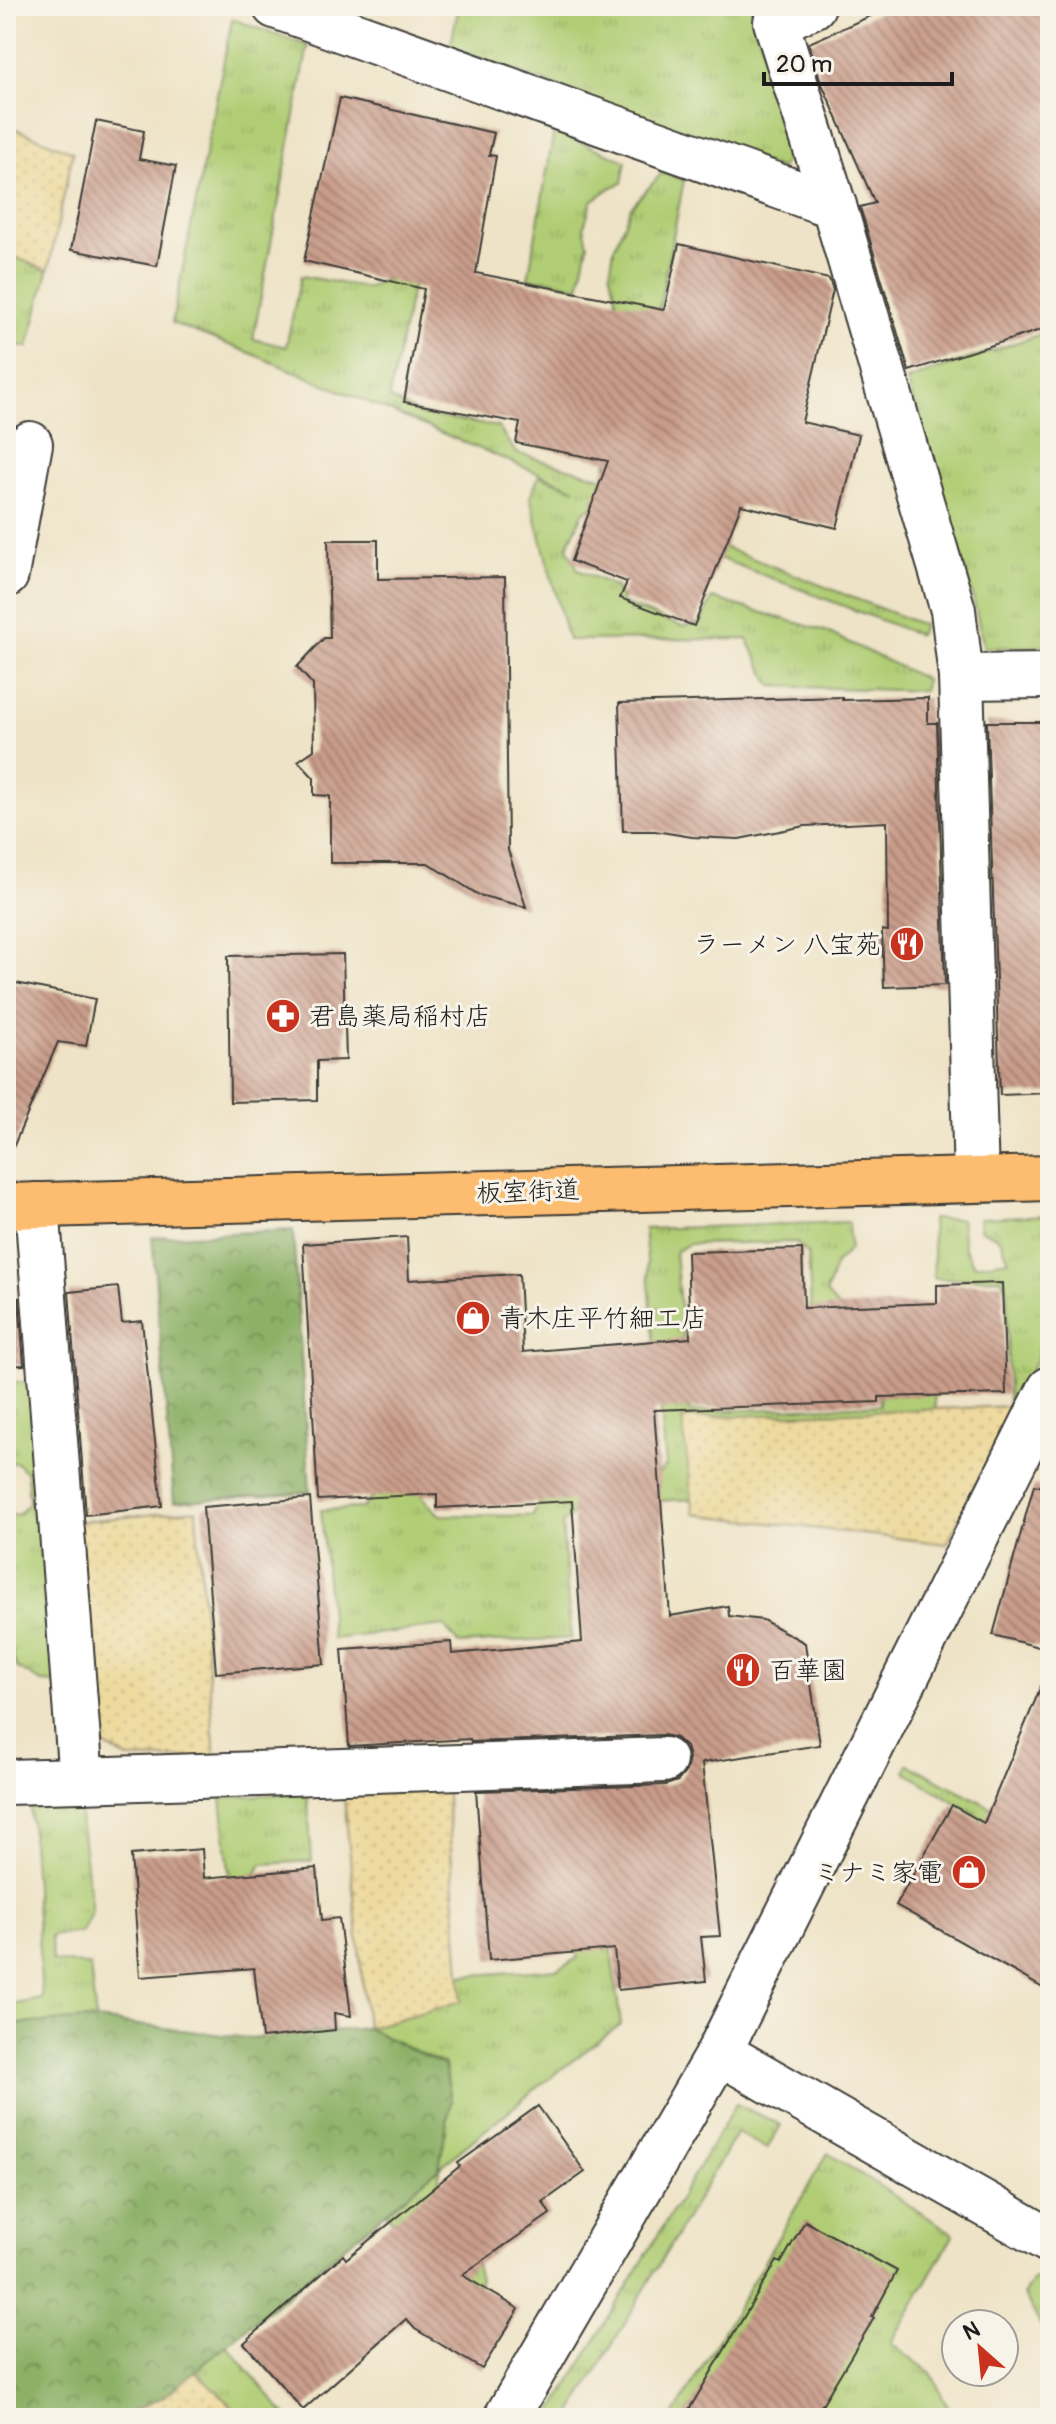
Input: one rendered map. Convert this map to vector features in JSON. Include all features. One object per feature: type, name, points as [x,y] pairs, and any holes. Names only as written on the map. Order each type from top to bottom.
[{"type":"main road","name":"板室街道","points":[[21,1205],[1050,1178]]},
{"type":"street","points":[[275,6],[834,206]]},
{"type":"street","points":[[813,6],[776,22],[834,206],[953,610],[961,677],[976,1179]]},
{"type":"street","points":[[6,575],[30,444]]},
{"type":"street","points":[[961,677],[1050,676]]},
{"type":"street","points":[[21,1205],[81,1780]]},
{"type":"street","points":[[506,2418],[719,2052],[1050,1389]]},
{"type":"street","points":[[6,1782],[664,1760]]},
{"type":"street","points":[[719,2052],[1050,2241]]},
{"type":"green space","points":[[459,6],[751,6],[770,72],[787,157],[781,169],[450,47]]},
{"type":"green space","points":[[232,19],[308,46],[253,339],[286,347],[301,276],[367,288],[391,277],[431,196],[389,398],[419,414],[498,427],[516,453],[604,478],[624,361],[610,275],[614,248],[631,207],[662,173],[684,180],[621,507],[923,625],[919,635],[589,508],[584,511],[567,547],[578,570],[616,587],[623,604],[683,627],[701,623],[712,598],[825,631],[925,679],[924,691],[772,686],[747,639],[568,640],[530,497],[539,476],[576,489],[172,323]]},
{"type":"green space","points":[[554,131],[626,161],[622,183],[592,201],[584,226],[588,245],[579,287],[550,280],[528,279]]},
{"type":"green space","points":[[6,253],[48,271],[28,347],[6,343]]},
{"type":"green space","points":[[1050,331],[1050,646],[984,648],[972,593],[907,380]]},
{"type":"green space","points":[[1050,1215],[1050,1330],[1014,1406],[1008,1402],[1007,1289],[1001,1278],[934,1279],[932,1219],[961,1219],[964,1247],[974,1265],[1009,1260],[1000,1239],[980,1229],[979,1218]]},
{"type":"green space","points":[[848,1222],[850,1249],[836,1263],[826,1293],[846,1317],[812,1323],[808,1254],[796,1242],[689,1244],[675,1252],[690,1412],[880,1405],[882,1356],[932,1354],[935,1410],[683,1418],[692,1499],[582,1505],[562,1524],[571,1638],[459,1644],[444,1626],[332,1639],[321,1510],[362,1508],[385,1485],[416,1482],[426,1502],[440,1515],[533,1516],[546,1487],[652,1479],[666,1466],[644,1229]]},
{"type":"green space","points":[[293,1230],[310,1492],[174,1502],[152,1237]]},
{"type":"green space","points":[[6,1382],[33,1382],[57,1683],[42,1682],[17,1668],[6,1637],[6,1516],[19,1514],[29,1503],[27,1473],[17,1463],[6,1462]]},
{"type":"green space","points":[[908,1764],[1050,1838],[1050,1860],[905,1772]]},
{"type":"green space","points":[[307,1792],[312,1861],[262,1864],[234,1916],[221,1798]]},
{"type":"green space","points":[[53,1806],[79,1810],[92,1912],[81,1932],[51,1936],[52,1961],[90,1966],[96,2020],[11,2024],[10,2005],[42,1999],[30,1808]]},
{"type":"green space","points":[[591,1812],[621,2024],[439,2168],[451,2099],[445,2065],[367,2028],[461,2001],[460,1976],[558,1969],[578,1958],[566,1813]]},
{"type":"green space","points":[[88,2019],[248,2038],[367,2028],[444,2065],[451,2099],[439,2168],[164,2397],[118,2418],[6,2418],[6,2025]]},
{"type":"green space","points":[[736,2104],[781,2125],[767,2149],[737,2132],[569,2418],[549,2418]]},
{"type":"green space","points":[[828,2153],[954,2234],[891,2343],[931,2373],[951,2413],[942,2418],[672,2418]]},
{"type":"green space","points":[[439,2168],[440,2202],[470,2241],[480,2279],[443,2346],[424,2330],[450,2285],[386,2213]]},
{"type":"green space","points":[[1034,2278],[1050,2287],[1050,2343],[1024,2294]]},
{"type":"green space","points":[[227,2345],[288,2418],[245,2418],[195,2371]]},
{"type":"sand","points":[[6,125],[73,152],[48,271],[6,253]]},
{"type":"sand","points":[[1014,1406],[947,1544],[694,1514],[682,1418]]},
{"type":"sand","points":[[196,1510],[215,1758],[129,1759],[105,1746],[94,1727],[74,1522]]},
{"type":"sand","points":[[446,1783],[462,2001],[367,2028],[343,1787]]},
{"type":"sand","points":[[195,2371],[245,2418],[118,2418],[164,2397]]},
{"type":"building","points":[[893,6],[1050,6],[1050,327],[909,371],[860,207],[875,203],[821,82],[809,43]]},
{"type":"building","points":[[340,98],[494,133],[489,155],[496,156],[476,273],[664,310],[679,244],[829,279],[833,290],[802,422],[859,435],[837,528],[741,505],[694,626],[620,598],[627,582],[571,561],[608,461],[516,443],[520,423],[404,402],[424,289],[304,261]]},
{"type":"building","points":[[96,121],[144,131],[139,159],[176,166],[157,266],[71,250]]},
{"type":"building","points":[[328,540],[378,540],[378,579],[505,577],[508,850],[526,907],[479,895],[428,863],[330,863],[330,796],[314,795],[314,778],[298,761],[314,750],[313,685],[297,667],[324,638],[330,638]]},
{"type":"building","points":[[842,697],[842,700],[928,698],[928,723],[937,723],[945,985],[884,987],[882,930],[888,931],[887,822],[805,826],[739,839],[623,831],[619,703]]},
{"type":"building","points":[[987,722],[1050,722],[1050,858],[1046,858],[1050,1093],[1000,1095]]},
{"type":"building","points":[[343,954],[346,1060],[317,1061],[317,1100],[230,1102],[228,956]]},
{"type":"building","points":[[6,981],[95,999],[86,1046],[58,1042],[6,1164]]},
{"type":"building","points":[[407,1237],[409,1280],[519,1274],[523,1352],[690,1338],[687,1252],[802,1249],[804,1308],[937,1303],[937,1285],[1002,1283],[1006,1394],[879,1397],[879,1402],[654,1410],[670,1616],[728,1606],[729,1616],[763,1620],[805,1643],[820,1745],[702,1763],[720,1936],[701,1937],[706,1981],[618,1990],[614,1949],[489,1960],[476,1791],[666,1785],[678,1781],[686,1771],[689,1758],[686,1747],[676,1738],[663,1735],[471,1742],[470,1739],[349,1746],[342,1649],[451,1642],[452,1654],[582,1642],[572,1501],[437,1508],[437,1494],[318,1500],[303,1244]]},
{"type":"building","points":[[118,1287],[122,1323],[142,1321],[162,1506],[86,1515],[69,1292]]},
{"type":"building","points":[[19,1298],[24,1365],[6,1366],[6,1300]]},
{"type":"building","points":[[1034,1485],[1050,1488],[1050,1650],[993,1635]]},
{"type":"building","points":[[310,1498],[324,1664],[216,1673],[203,1507]]},
{"type":"building","points":[[1049,1667],[1050,1992],[896,1905],[952,1805],[984,1823]]},
{"type":"building","points":[[202,1849],[204,1878],[317,1868],[322,1920],[339,1918],[351,2016],[334,2013],[335,2030],[262,2038],[254,1968],[140,1977],[131,1855]]},
{"type":"building","points":[[538,2106],[585,2172],[543,2202],[550,2214],[462,2275],[519,2309],[482,2369],[415,2329],[406,2319],[303,2410],[244,2343],[343,2255],[346,2259],[460,2166],[458,2163]]},
{"type":"building","points":[[805,2221],[897,2271],[874,2318],[814,2418],[684,2418],[777,2261],[781,2263]]},
{"type":"place","name":"ラーメン 八宝苑","points":[[907,944]]},
{"type":"place","name":"君島薬局稲村店","points":[[283,1016]]},
{"type":"place","name":"青木庄平竹細工店","points":[[473,1318]]},
{"type":"place","name":"百華園","points":[[743,1670]]},
{"type":"place","name":"ミナミ家電","points":[[969,1872]]}]
